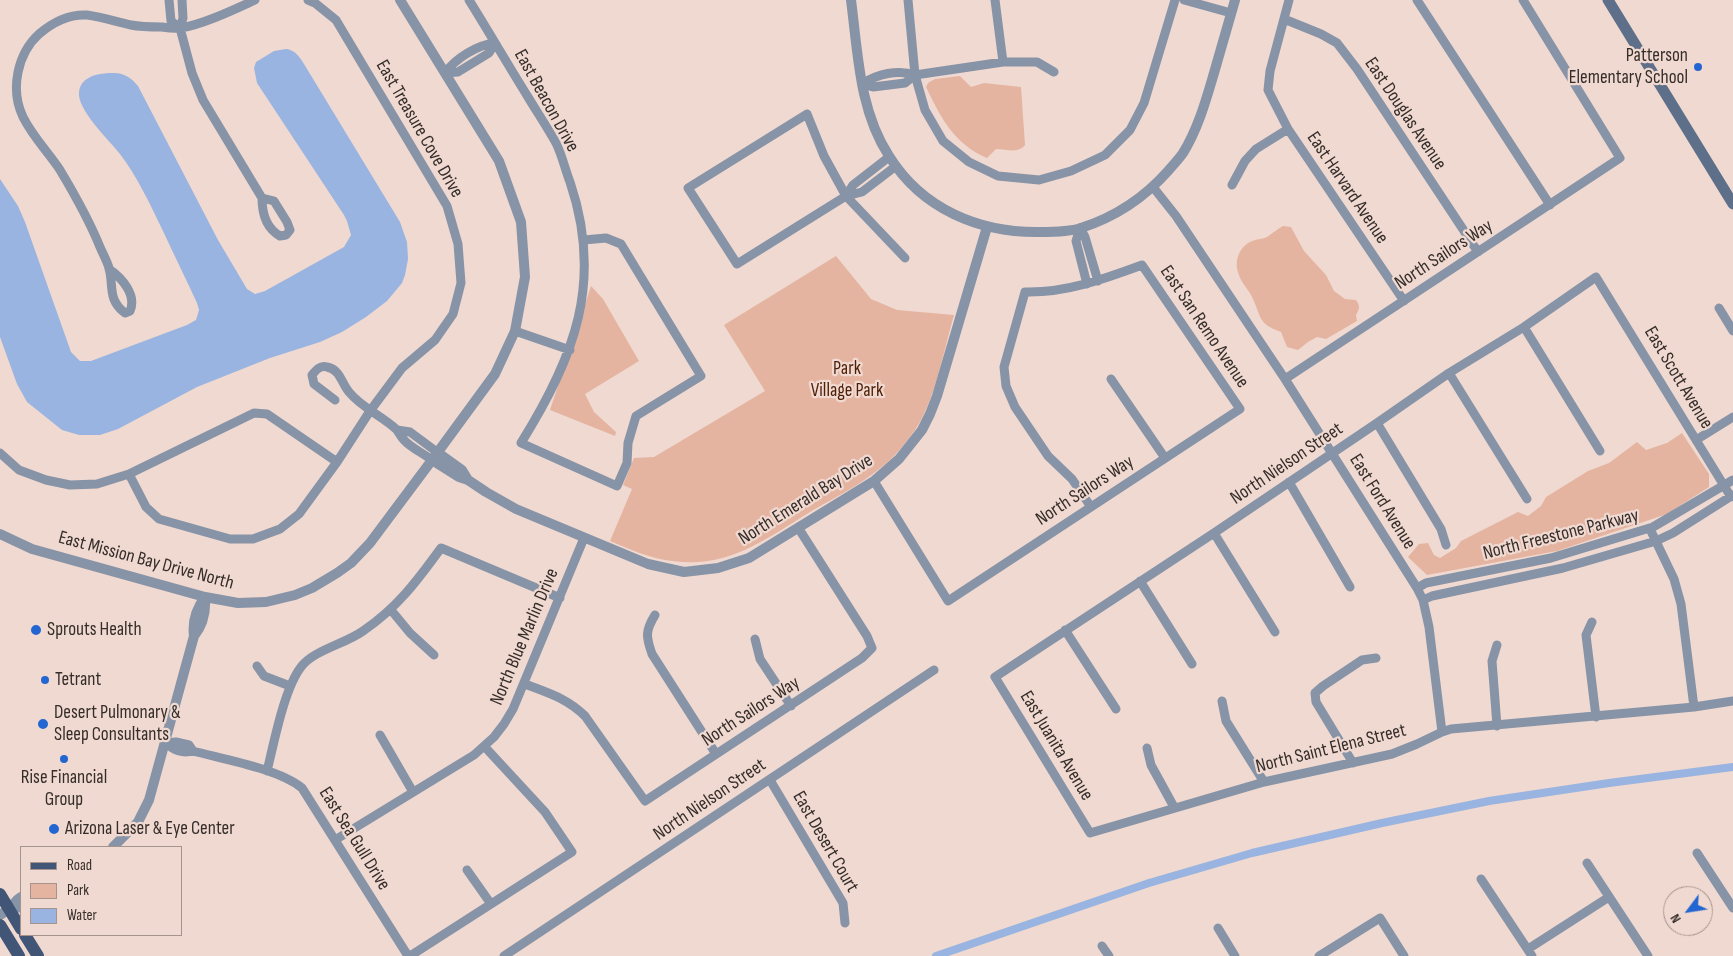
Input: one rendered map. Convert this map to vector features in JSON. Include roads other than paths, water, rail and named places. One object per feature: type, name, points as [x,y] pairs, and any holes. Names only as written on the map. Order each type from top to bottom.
[{"type":"main road","points":[[1608,0],[1733,204]]},
{"type":"main road","points":[[0,894],[19,956]]},
{"type":"main road","points":[[7,914],[20,928]]},
{"type":"main road","points":[[26,936],[38,956]]},
{"type":"street","points":[[169,0],[171,21],[180,28]]},
{"type":"street","points":[[182,0],[184,18],[180,28],[192,73],[203,100],[262,198]]},
{"type":"street","points":[[109,269],[92,227],[74,192],[23,116],[16,95],[18,72],[23,54],[35,38],[51,24],[66,17],[87,15],[134,26],[180,28],[224,15],[255,0]]},
{"type":"street","name":"East Treasure Cove Drive","points":[[129,474],[146,507],[159,519],[230,539],[253,539],[280,529],[299,514],[402,368],[435,340],[453,314],[461,284],[458,244],[447,206],[336,20],[315,3],[308,0]]},
{"type":"street","name":"East Mission Bay Drive North","points":[[0,534],[32,549],[205,597],[238,603],[266,602],[295,595],[312,588],[350,563],[370,543],[495,374],[515,331],[525,277],[521,222],[499,161],[400,0]]},
{"type":"street","name":"East Beacon Drive","points":[[469,0],[556,144],[574,195],[584,240],[584,281],[579,320],[570,350],[558,380],[522,443],[617,486],[627,463],[628,443],[636,416],[701,376],[621,244],[606,238],[584,240]]},
{"type":"street","points":[[851,0],[862,84],[873,126],[889,158],[906,179],[941,208],[987,227],[1023,232],[1051,232],[1080,228],[1116,214],[1153,187],[1182,154],[1201,116],[1235,0]]},
{"type":"street","points":[[908,0],[915,76],[924,110],[944,141],[969,162],[998,176],[1040,180],[1071,171],[1105,155],[1130,130],[1144,103],[1175,0]]},
{"type":"street","points":[[995,0],[1003,62]]},
{"type":"street","points":[[1184,0],[1231,13]]},
{"type":"street","points":[[1284,19],[1289,0]]},
{"type":"street","points":[[1417,0],[1550,205]]},
{"type":"street","name":"North Sailors Way","points":[[1285,379],[1620,158],[1524,0]]},
{"type":"street","name":"East Harvard Avenue","points":[[1284,19],[1270,71],[1268,90],[1288,129],[1404,301]]},
{"type":"street","name":"East Douglas Avenue","points":[[1284,19],[1321,34],[1337,43],[1357,69],[1478,252]]},
{"type":"street","points":[[445,73],[458,72],[488,53],[495,43]]},
{"type":"street","points":[[862,84],[873,77],[905,72],[915,76],[1003,62],[1037,62],[1054,72]]},
{"type":"street","points":[[896,166],[862,192],[846,196],[738,264],[688,188],[806,114],[824,156],[846,196],[905,258]]},
{"type":"street","points":[[1232,185],[1245,161],[1256,149],[1288,129]]},
{"type":"street","points":[[846,196],[853,185],[889,158]]},
{"type":"street","name":"East Ford Avenue","points":[[1153,187],[1176,216],[1285,379],[1333,452],[1417,588],[1423,600],[1429,627],[1442,732]]},
{"type":"street","name":"North Emerald Bay Drive","points":[[335,400],[314,384],[312,375],[316,369],[328,367],[338,372],[347,390],[370,411],[397,430],[410,432],[434,456],[462,470],[468,480],[507,505],[648,564],[684,572],[718,568],[749,558],[874,482],[899,459],[922,430],[930,414],[987,227]]},
{"type":"street","points":[[1080,228],[1086,237],[1098,280],[1055,290],[1025,292],[1004,367],[1006,386],[1015,407],[1048,456],[1072,479],[1091,507]]},
{"type":"street","points":[[1080,228],[1076,241],[1087,284]]},
{"type":"street","name":"East San Remo Avenue","points":[[1098,280],[1142,264],[1240,408]]},
{"type":"street","name":"North Nielson Street","points":[[995,677],[1214,533],[1449,373],[1524,327],[1596,277]]},
{"type":"street","name":"East Scott Avenue","points":[[1596,277],[1724,486],[1732,496]]},
{"type":"street","points":[[1719,308],[1733,331]]},
{"type":"street","points":[[1524,327],[1600,452]]},
{"type":"street","points":[[515,331],[570,350]]},
{"type":"street","points":[[1449,373],[1527,499]]},
{"type":"street","points":[[1111,379],[1165,458]]},
{"type":"street","name":"North Sailors Way","points":[[874,482],[948,600],[1240,408]]},
{"type":"street","points":[[0,453],[20,470],[46,480],[70,485],[97,484],[129,474],[254,413],[267,414],[337,462]]},
{"type":"street","points":[[1696,440],[1733,417]]},
{"type":"street","points":[[1377,423],[1441,529],[1446,545]]},
{"type":"street","name":"North Freestone Parkway","points":[[1417,588],[1426,583],[1551,558],[1650,529],[1733,480]]},
{"type":"street","points":[[1289,482],[1350,586]]},
{"type":"street","name":"North Freestone Parkway","points":[[1423,600],[1432,596],[1563,568],[1656,541],[1732,496]]},
{"type":"street","name":"North Sailors Way","points":[[524,684],[563,698],[574,705],[585,716],[645,801],[791,706],[862,658],[872,648],[867,636],[799,528]]},
{"type":"street","points":[[1650,529],[1674,579],[1681,604],[1694,707]]},
{"type":"street","points":[[1214,533],[1274,632]]},
{"type":"street","name":"North Blue Marlin Drive","points":[[335,840],[474,754],[504,724],[524,684],[584,538]]},
{"type":"street","points":[[267,771],[290,686],[302,666],[316,654],[343,643],[362,632],[391,610],[422,574],[440,548],[560,598]]},
{"type":"street","points":[[1140,581],[1192,664]]},
{"type":"street","points":[[114,846],[133,828],[149,800],[194,636],[200,629],[206,608],[205,597]]},
{"type":"street","points":[[391,610],[410,633],[434,655]]},
{"type":"street","points":[[655,615],[647,628],[647,642],[652,654],[716,754]]},
{"type":"street","points":[[1592,622],[1586,635],[1596,717]]},
{"type":"street","points":[[1066,630],[1116,708]]},
{"type":"street","points":[[755,640],[760,659],[791,706]]},
{"type":"street","points":[[1497,645],[1492,661],[1497,726]]},
{"type":"street","points":[[1353,763],[1316,702],[1315,693],[1322,686],[1362,660],[1376,658]]},
{"type":"street","points":[[257,666],[264,676],[290,686]]},
{"type":"street","name":"North Nielson Street","points":[[504,956],[934,670]]},
{"type":"street","name":"East Juanita Avenue","points":[[995,677],[1090,833]]},
{"type":"street","points":[[1222,701],[1226,721],[1264,782]]},
{"type":"street","name":"North Saint Elena Street","points":[[1090,833],[1264,782],[1392,754],[1451,729],[1596,717],[1733,701]]},
{"type":"street","points":[[380,735],[413,792]]},
{"type":"street","name":"East Sea Gull Drive","points":[[165,743],[176,742],[189,745],[193,751],[267,771],[294,781],[302,788],[409,956]]},
{"type":"street","points":[[409,956],[572,852],[545,812],[484,746]]},
{"type":"street","points":[[1147,748],[1150,765],[1174,808]]},
{"type":"street","name":"East Desert Court","points":[[770,780],[844,903],[845,923]]},
{"type":"street","points":[[1697,852],[1733,908]]},
{"type":"street","points":[[1587,862],[1648,956]]},
{"type":"street","points":[[467,870],[491,904]]},
{"type":"street","points":[[1481,879],[1530,953],[1609,897]]},
{"type":"street","points":[[7,914],[20,898]]},
{"type":"street","points":[[1320,956],[1380,918],[1404,956]]},
{"type":"street","points":[[1218,928],[1235,956]]},
{"type":"street","points":[[1102,946],[1109,956]]},
{"type":"water","points":[[286,49],[294,52],[302,61],[400,222],[407,242],[408,259],[402,283],[387,301],[366,317],[342,332],[320,342],[270,358],[197,387],[118,429],[100,435],[79,435],[62,430],[27,402],[17,384],[0,337],[0,179],[18,206],[71,352],[80,361],[91,361],[196,320],[199,310],[197,303],[143,191],[120,154],[88,116],[80,99],[80,87],[91,76],[116,73],[123,75],[133,80],[138,86],[218,240],[247,289],[255,294],[265,291],[344,247],[351,235],[344,215],[257,83],[254,68],[256,62],[274,51]]},
{"type":"waterway","points":[[936,956],[1149,883],[1252,853],[1489,801],[1733,767]]},
{"type":"place","name":"Patterson Elementary School","points":[[1698,67]]},
{"type":"place","name":"Sprouts Health","points":[[36,630]]},
{"type":"place","name":"Tetrant","points":[[45,680]]},
{"type":"place","name":"Desert Pulmonary & Sleep Consultants","points":[[43,724]]},
{"type":"place","name":"Rise Financial Group","points":[[64,759]]},
{"type":"place","name":"Arizona Laser & Eye Center","points":[[54,829]]},
{"type":"park label","name":"Park Village Park","points":[[847,380]]}]
